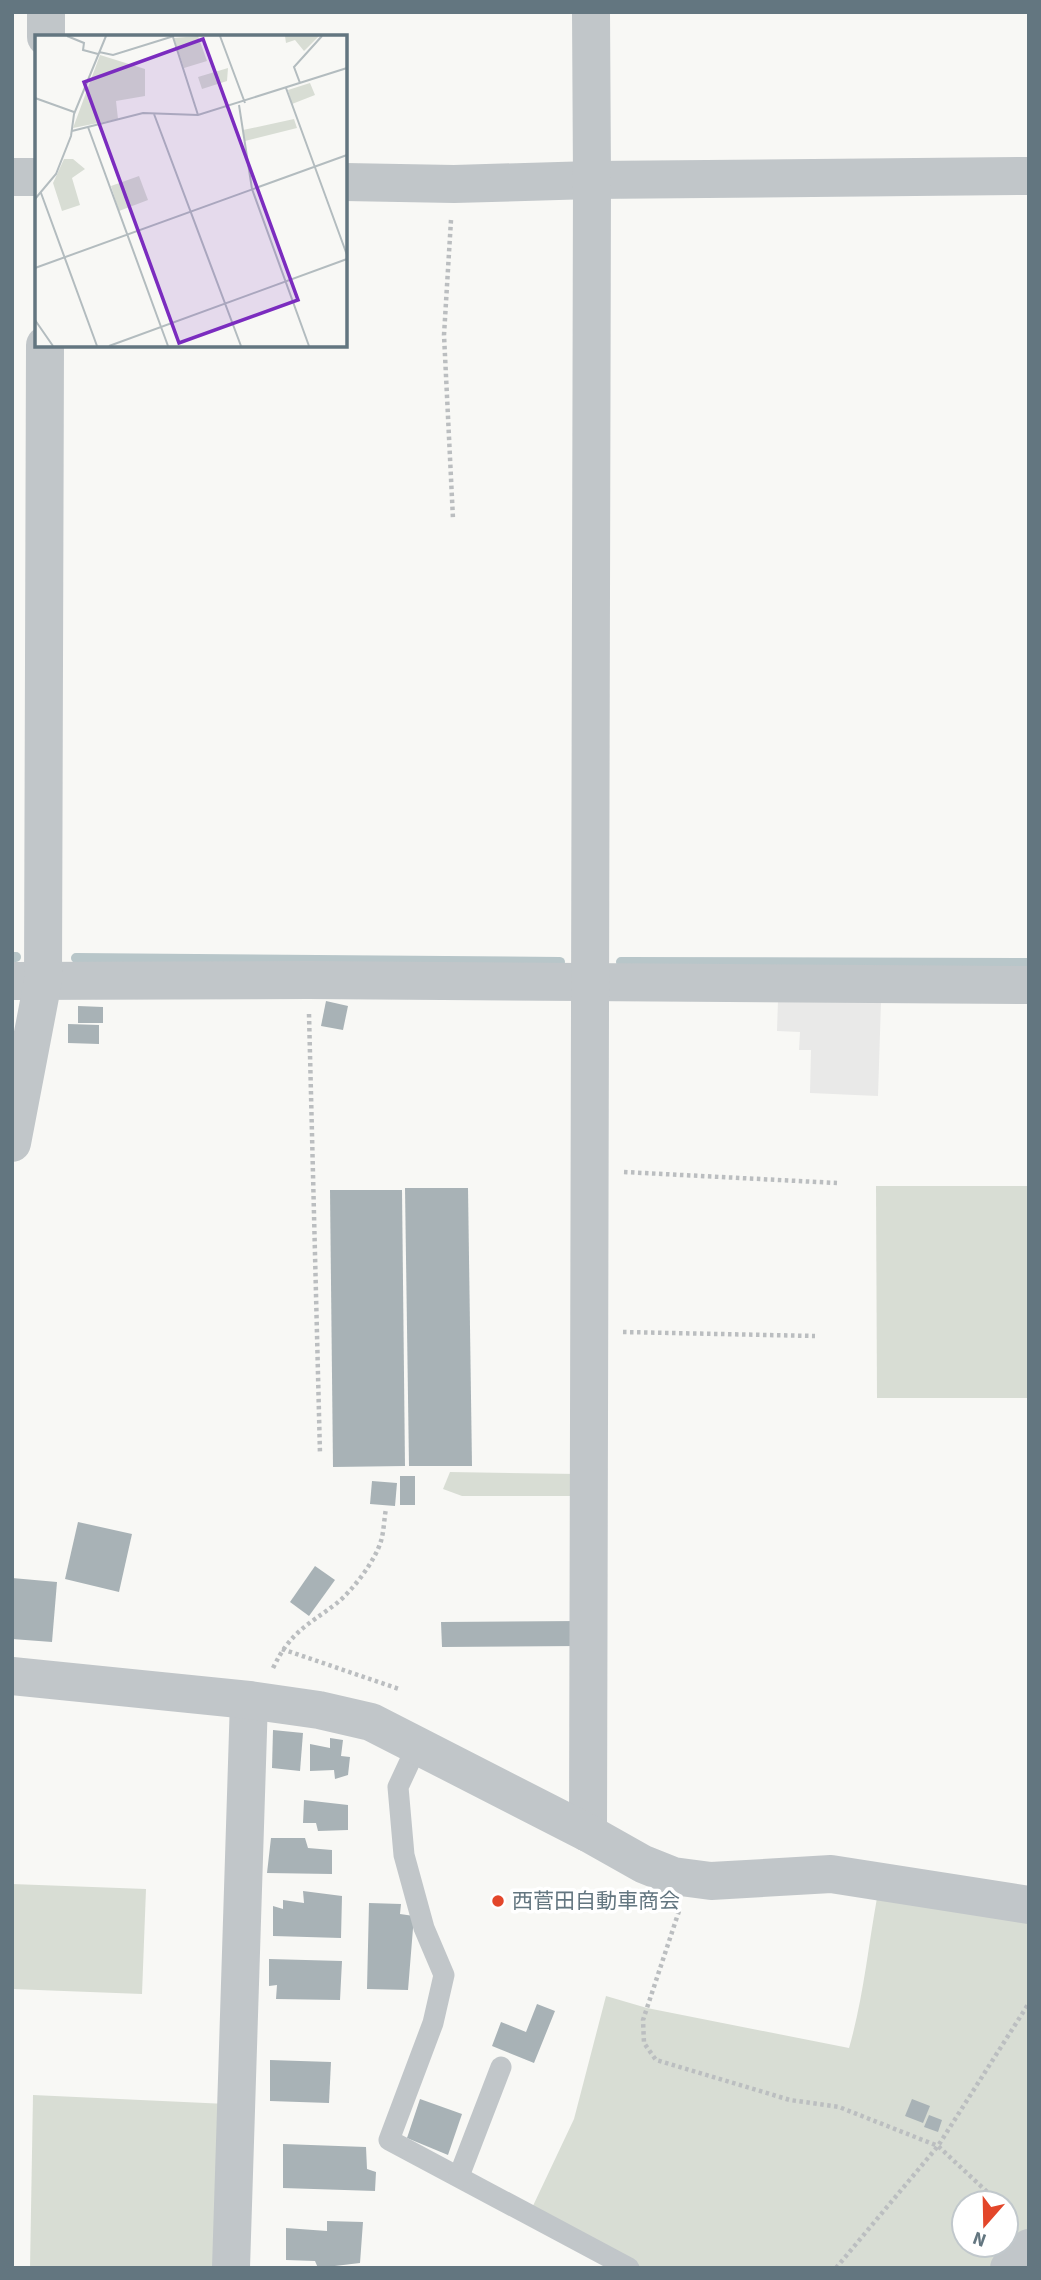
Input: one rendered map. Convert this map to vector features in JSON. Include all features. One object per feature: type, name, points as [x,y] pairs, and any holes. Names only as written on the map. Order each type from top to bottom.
[{"type":"street","points":[[46,12],[46,35]]},
{"type":"street","points":[[589,1833],[591,12]]},
{"type":"street","points":[[346,182],[454,184],[1029,176]]},
{"type":"street","points":[[12,177],[35,177]]},
{"type":"street","points":[[12,1143],[28,981],[45,346]]},
{"type":"street","points":[[28,981],[1029,985]]},
{"type":"street","points":[[12,1676],[249,1700],[319,1710],[371,1722],[589,1833],[643,1864],[673,1877],[711,1881],[831,1874],[1029,1905]]},
{"type":"street","points":[[231,2268],[249,1700]]},
{"type":"street","points":[[1009,2268],[1029,2248]]},
{"type":"lane","points":[[418,1744],[398,1787],[401,1830],[404,1856],[424,1928],[444,1975],[433,2023],[389,2140],[629,2268]]},
{"type":"lane","points":[[458,2176],[501,2067]]},
{"type":"path","points":[[453,519],[444,335],[454,184]]},
{"type":"path","points":[[308,981],[320,1454]]},
{"type":"path","points":[[589,1170],[837,1183]]},
{"type":"path","points":[[589,1331],[815,1336]]},
{"type":"path","points":[[249,1700],[272,1671],[282,1649],[301,1629],[339,1601],[361,1577],[380,1542],[386,1509]]},
{"type":"path","points":[[282,1649],[399,1689]]},
{"type":"path","points":[[688,1880],[643,2020],[644,2043],[656,2060],[790,2100],[839,2107],[938,2146],[984,2189]]},
{"type":"path","points":[[836,2268],[938,2146],[1029,2003]]},
{"type":"shaded area","points":[[778,1000],[881,1002],[878,1096],[810,1093],[811,1050],[799,1050],[800,1032],[777,1031]]},
{"type":"shaded area","points":[[876,1186],[1029,1186],[1029,1398],[877,1398]]},
{"type":"shaded area","points":[[450,1472],[578,1474],[579,1496],[462,1496],[443,1489]]},
{"type":"shaded area","points":[[12,1884],[146,1889],[142,1994],[12,1989]]},
{"type":"shaded area","points":[[877,1898],[1029,1920],[1029,2236],[1020,2245],[1020,2189],[950,2189],[950,2259],[1006,2259],[997,2268],[643,2268],[531,2210],[574,2119],[606,1996],[647,2008],[849,2048],[862,1993]]},
{"type":"shaded area","points":[[33,2095],[227,2104],[221,2268],[30,2268]]},
{"type":"building","points":[[326,1001],[348,1006],[343,1030],[321,1026]]},
{"type":"building","points":[[78,1006],[103,1007],[103,1023],[78,1023]]},
{"type":"building","points":[[68,1024],[99,1025],[99,1044],[68,1043]]},
{"type":"building","points":[[405,1188],[468,1188],[472,1466],[409,1466]]},
{"type":"building","points":[[330,1190],[402,1190],[405,1466],[333,1467]]},
{"type":"building","points":[[400,1476],[415,1476],[415,1505],[400,1505]]},
{"type":"building","points":[[372,1481],[397,1483],[395,1506],[370,1504]]},
{"type":"building","points":[[78,1522],[132,1534],[119,1592],[65,1579]]},
{"type":"building","points":[[315,1566],[335,1580],[309,1616],[290,1602]]},
{"type":"building","points":[[12,1578],[57,1582],[52,1642],[12,1639]]},
{"type":"building","points":[[580,1621],[580,1646],[442,1647],[441,1622]]},
{"type":"building","points":[[273,1730],[303,1733],[300,1771],[272,1768]]},
{"type":"building","points":[[330,1738],[343,1740],[341,1756],[350,1757],[348,1775],[335,1779],[334,1770],[310,1771],[310,1744],[330,1748]]},
{"type":"building","points":[[304,1800],[348,1805],[348,1830],[318,1831],[316,1823],[303,1823]]},
{"type":"building","points":[[271,1838],[305,1838],[308,1848],[332,1850],[332,1874],[267,1873]]},
{"type":"building","points":[[303,1891],[342,1896],[341,1938],[273,1936],[273,1906],[283,1909],[283,1900],[304,1903]]},
{"type":"building","points":[[369,1903],[401,1904],[400,1914],[414,1916],[408,1990],[367,1989]]},
{"type":"building","points":[[269,1959],[342,1961],[340,2000],[276,1999],[277,1985],[269,1986]]},
{"type":"building","points":[[537,2004],[555,2011],[534,2063],[492,2046],[501,2022],[526,2032]]},
{"type":"building","points":[[270,2060],[331,2062],[329,2103],[270,2101]]},
{"type":"building","points":[[420,2099],[462,2114],[448,2155],[407,2138]]},
{"type":"building","points":[[912,2099],[930,2106],[923,2123],[905,2116]]},
{"type":"building","points":[[929,2115],[942,2120],[938,2132],[924,2127]]},
{"type":"building","points":[[283,2144],[366,2147],[367,2169],[376,2172],[375,2191],[283,2188]]},
{"type":"building","points":[[327,2221],[363,2222],[360,2263],[318,2268],[315,2261],[286,2260],[286,2228],[327,2231]]},
{"type":"waterway","points":[[76,958],[560,962]]},
{"type":"waterway","points":[[621,962],[1029,963]]},
{"type":"place","name":"西菅田自動車商会","points":[[498,1901]]}]
